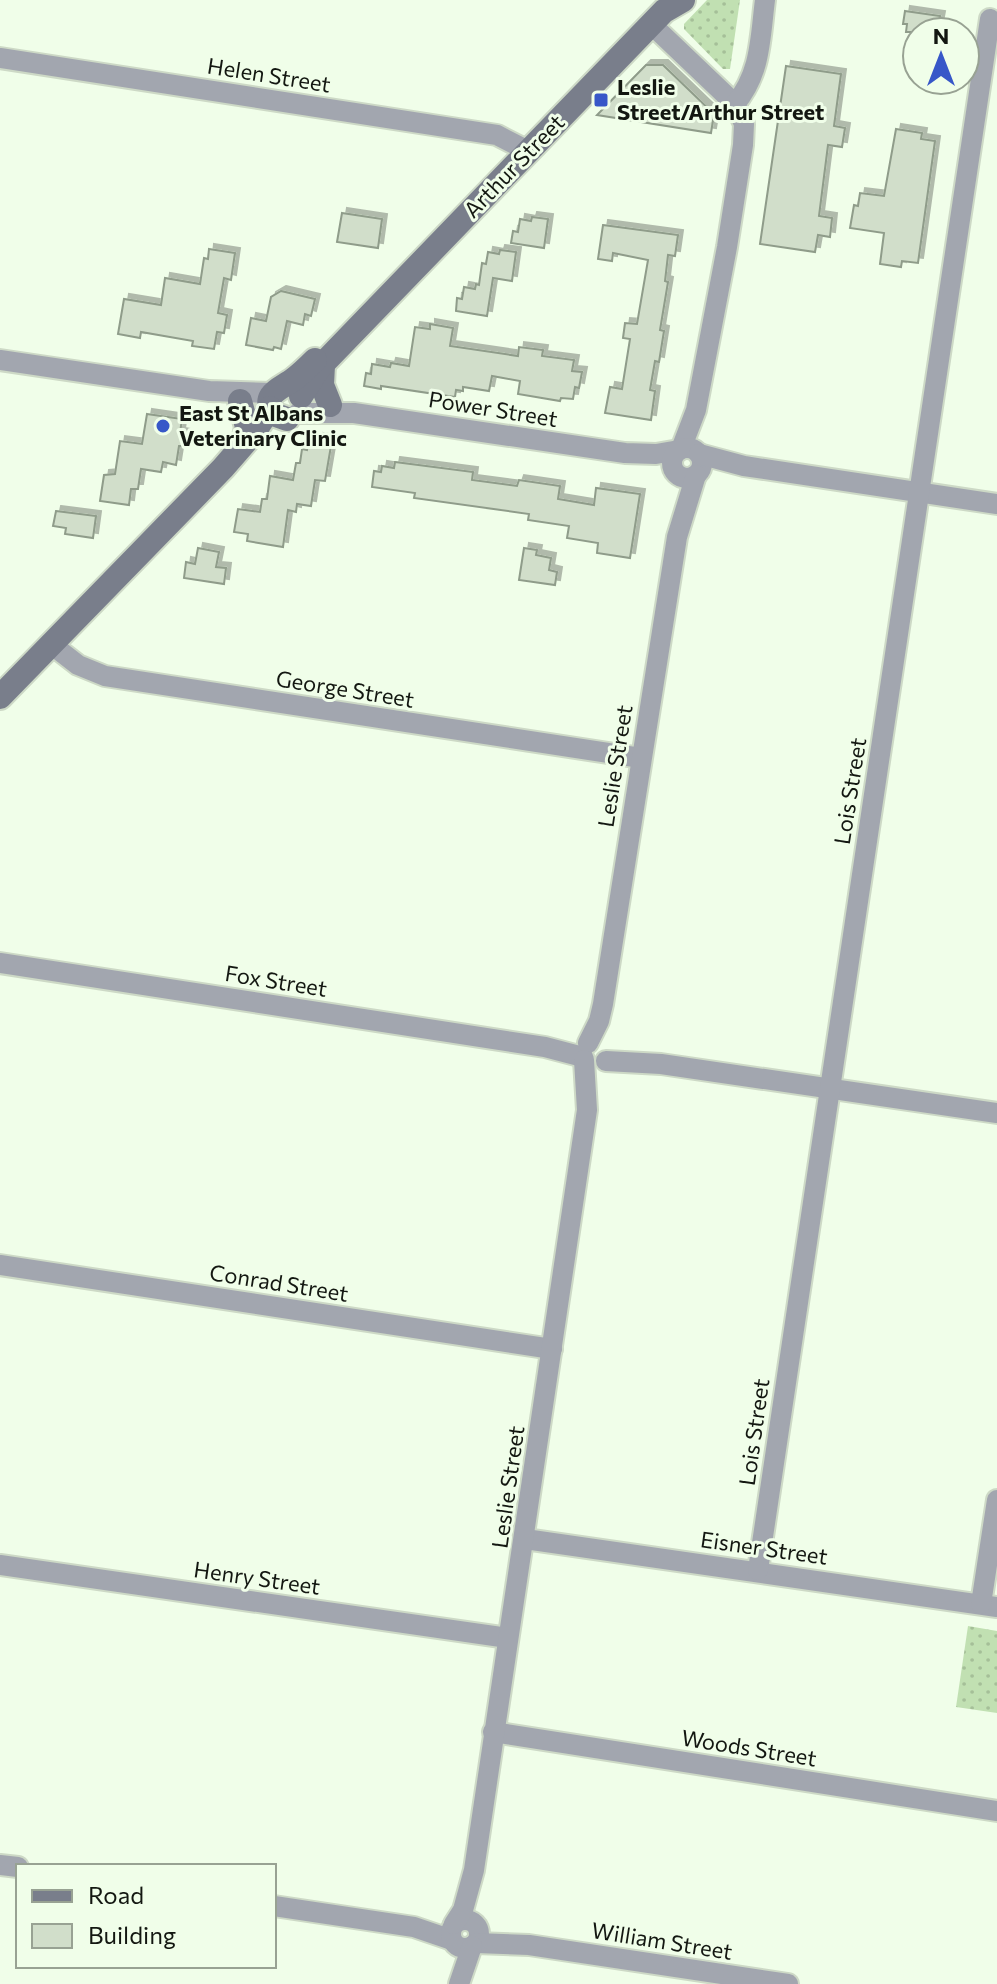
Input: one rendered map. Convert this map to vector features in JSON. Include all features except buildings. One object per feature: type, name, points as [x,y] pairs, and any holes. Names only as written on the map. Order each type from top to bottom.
[{"type":"street","points":[[667,9],[735,104],[750,86],[755,73],[765,0]]},
{"type":"street","name":"Arthur Street","points":[[223,468],[248,453],[285,402],[667,9]]},
{"type":"street","name":"Lois Street","points":[[758,1570],[990,19]]},
{"type":"street","name":"Helen Street","points":[[0,58],[487,133],[505,138],[528,151]]},
{"type":"street","name":"Leslie Street","points":[[457,1984],[465,1935],[463,1910],[474,1870],[525,1539],[595,1053],[687,462],[743,145],[744,124],[735,104]]},
{"type":"street","name":"Arthur Street","points":[[3,687],[51,644],[364,321]]},
{"type":"street","name":"Power Street","points":[[0,360],[625,453],[656,454],[707,470],[744,466],[997,504]]},
{"type":"street","points":[[323,365],[322,385],[330,405]]},
{"type":"street","name":"Power Street","points":[[209,391],[240,401],[330,405],[354,413]]},
{"type":"street","points":[[240,401],[247,427],[244,442]]},
{"type":"street","name":"George Street","points":[[51,644],[78,665],[105,676],[641,758]]},
{"type":"street","name":"Fox Street","points":[[0,963],[997,1113]]},
{"type":"street","name":"Conrad Street","points":[[0,1265],[552,1349]]},
{"type":"street","points":[[989,1605],[997,1500]]},
{"type":"street","name":"Eisner Street","points":[[525,1539],[989,1605]]},
{"type":"street","name":"Henry Street","points":[[0,1565],[508,1638]]},
{"type":"street","name":"Woods Street","points":[[493,1732],[997,1811]]},
{"type":"street","name":"William Street","points":[[276,1906],[788,1984]]},
{"type":"green space","points":[[707,0],[740,0],[730,69],[723,69],[684,29],[684,24]]},
{"type":"green space","points":[[968,1626],[997,1631],[997,1713],[956,1707]]},
{"type":"place","name":"Leslie Street/Arthur Street","points":[[601,100]]},
{"type":"place","name":"East St Albans Veterinary Clinic","points":[[163,426]]}]
